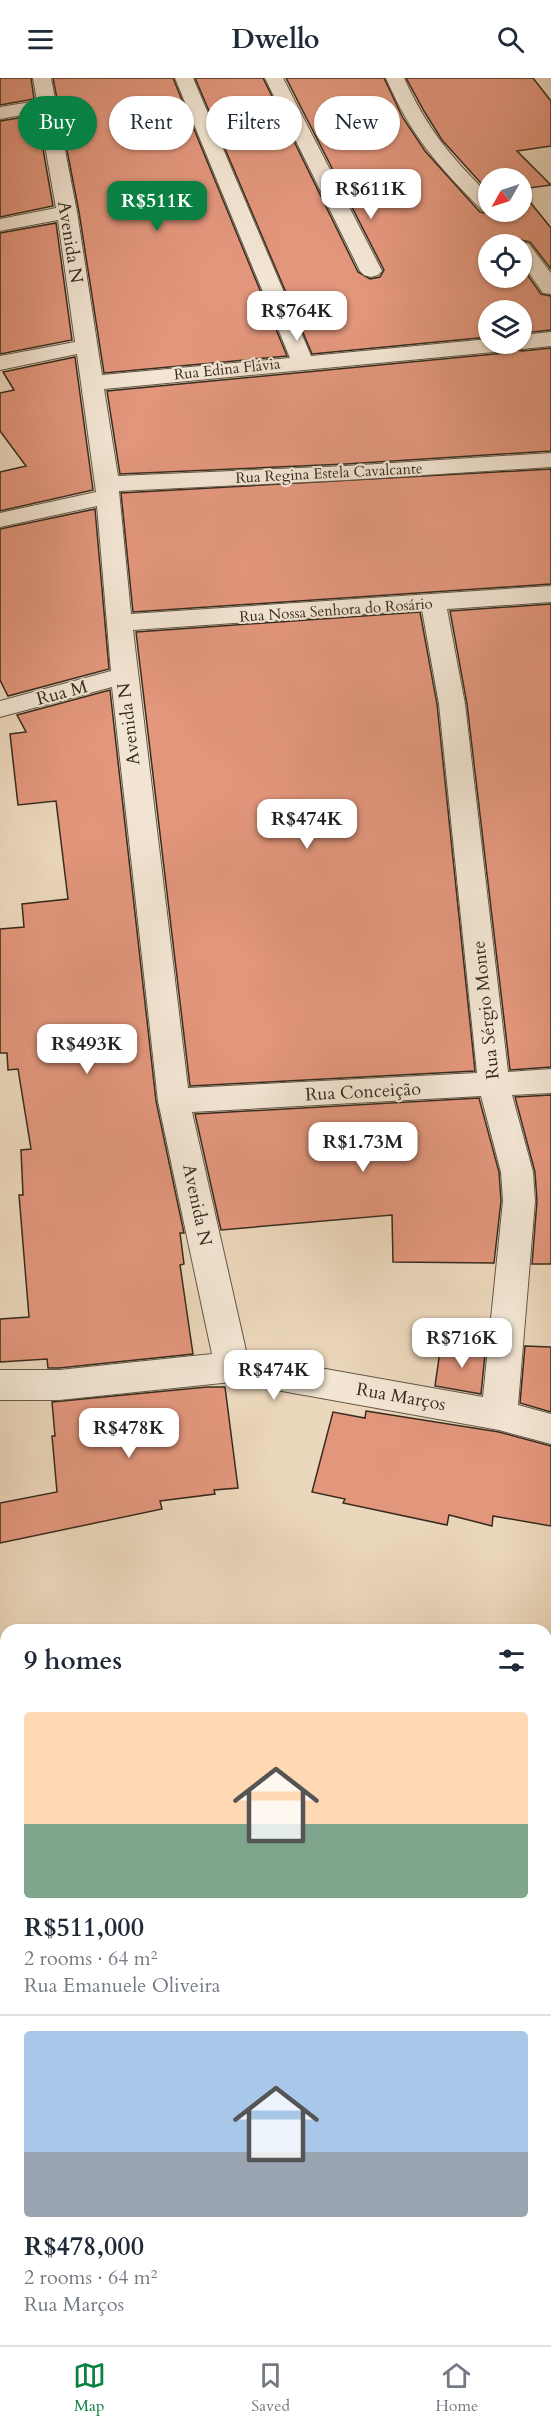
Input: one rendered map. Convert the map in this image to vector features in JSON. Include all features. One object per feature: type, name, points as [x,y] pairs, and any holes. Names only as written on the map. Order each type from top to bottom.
[{"type":"street","name":"Avenida N","points":[[42,78],[44,96]]},
{"type":"street","points":[[184,78],[303,362]]},
{"type":"street","points":[[274,78],[371,271]]},
{"type":"street","points":[[395,78],[411,114],[444,161],[478,196]]},
{"type":"street","points":[[0,113],[18,110]]},
{"type":"street","name":"Avenida N","points":[[54,150],[67,212],[107,490],[124,676],[174,1101],[232,1367]]},
{"type":"street","points":[[0,225],[67,212]]},
{"type":"street","points":[[532,262],[551,288]]},
{"type":"street","points":[[0,363],[86,346]]},
{"type":"street","name":"Rua Edina Flávia","points":[[93,383],[478,346]]},
{"type":"street","name":"Rua Regina Estela Cavalcante","points":[[0,520],[107,490],[551,460]]},
{"type":"street","name":"Rua Nossa Senhora do Rosário","points":[[120,623],[434,604],[551,594]]},
{"type":"street","name":"Rua Sérgio Monte","points":[[434,604],[452,704],[494,1085],[517,1172],[519,1201],[500,1415]]},
{"type":"street","name":"Rua M","points":[[0,709],[124,676]]},
{"type":"street","name":"Rua Conceição","points":[[174,1101],[551,1082]]},
{"type":"street","name":"Rua Marços","points":[[0,1385],[59,1385],[232,1367],[500,1415],[551,1429]]},
{"type":"building","points":[[0,78],[31,78],[34,96],[18,96],[18,102],[0,105]]},
{"type":"building","points":[[53,78],[173,78],[180,96],[109,96],[109,150],[194,150],[194,129],[287,356],[104,373],[67,150],[97,150],[97,96],[56,96]]},
{"type":"building","points":[[195,78],[263,78],[272,96],[206,96],[206,104]]},
{"type":"building","points":[[286,78],[384,78],[393,96],[314,96],[314,133],[302,109],[302,96],[295,96]]},
{"type":"building","points":[[406,78],[533,78],[551,101],[551,146],[517,151],[551,185],[532,188],[532,168],[478,168],[478,180],[442,140]]},
{"type":"building","points":[[400,112],[425,151],[478,210],[478,222],[532,222],[532,204],[551,228],[551,269],[532,245],[532,234],[478,234],[478,288],[532,288],[532,281],[541,294],[551,296],[551,330],[532,332],[532,300],[478,300],[478,338],[312,354],[226,150],[298,150],[358,272],[370,279],[380,277],[384,270],[323,150],[400,150]]},
{"type":"building","points":[[18,118],[18,150],[43,150],[53,206],[0,217],[0,121]]},
{"type":"building","points":[[56,223],[72,340],[0,354],[0,233]]},
{"type":"building","points":[[551,348],[551,451],[346,464],[120,474],[107,391],[495,354],[532,354],[532,350]]},
{"type":"building","points":[[75,357],[93,490],[0,511],[0,472],[26,466],[0,431],[0,393],[14,390],[3,372]]},
{"type":"building","points":[[551,469],[551,584],[133,612],[121,493]]},
{"type":"building","points":[[95,509],[109,669],[8,696],[0,680],[0,529]]},
{"type":"building","points":[[551,604],[551,1067],[510,1070],[467,704],[450,611]]},
{"type":"building","points":[[420,612],[437,704],[475,1071],[190,1086],[136,632]]},
{"type":"building","points":[[110,690],[156,1101],[184,1233],[180,1233],[184,1264],[180,1265],[193,1354],[59,1368],[48,1368],[47,1359],[0,1362],[0,1319],[29,1317],[19,1195],[23,1195],[21,1150],[31,1149],[18,1069],[8,1070],[7,1053],[0,1053],[0,929],[24,927],[22,904],[68,899],[56,801],[18,805],[10,734],[26,732],[17,715]]},
{"type":"building","points":[[551,1095],[551,1264],[532,1264],[537,1201],[535,1172],[515,1097]]},
{"type":"building","points":[[479,1098],[499,1172],[501,1201],[494,1263],[393,1262],[392,1215],[221,1230],[195,1114]]},
{"type":"building","points":[[460,1343],[486,1344],[481,1394],[435,1386],[440,1351],[459,1354]]},
{"type":"building","points":[[525,1346],[551,1347],[551,1412],[520,1403]]},
{"type":"building","points":[[225,1387],[238,1488],[214,1490],[215,1494],[160,1501],[162,1509],[0,1543],[0,1503],[57,1492],[52,1436],[55,1436],[52,1402]]},
{"type":"building","points":[[366,1411],[499,1432],[551,1446],[551,1526],[493,1516],[492,1526],[449,1515],[447,1525],[343,1503],[345,1499],[312,1492],[333,1412],[365,1418]]}]
